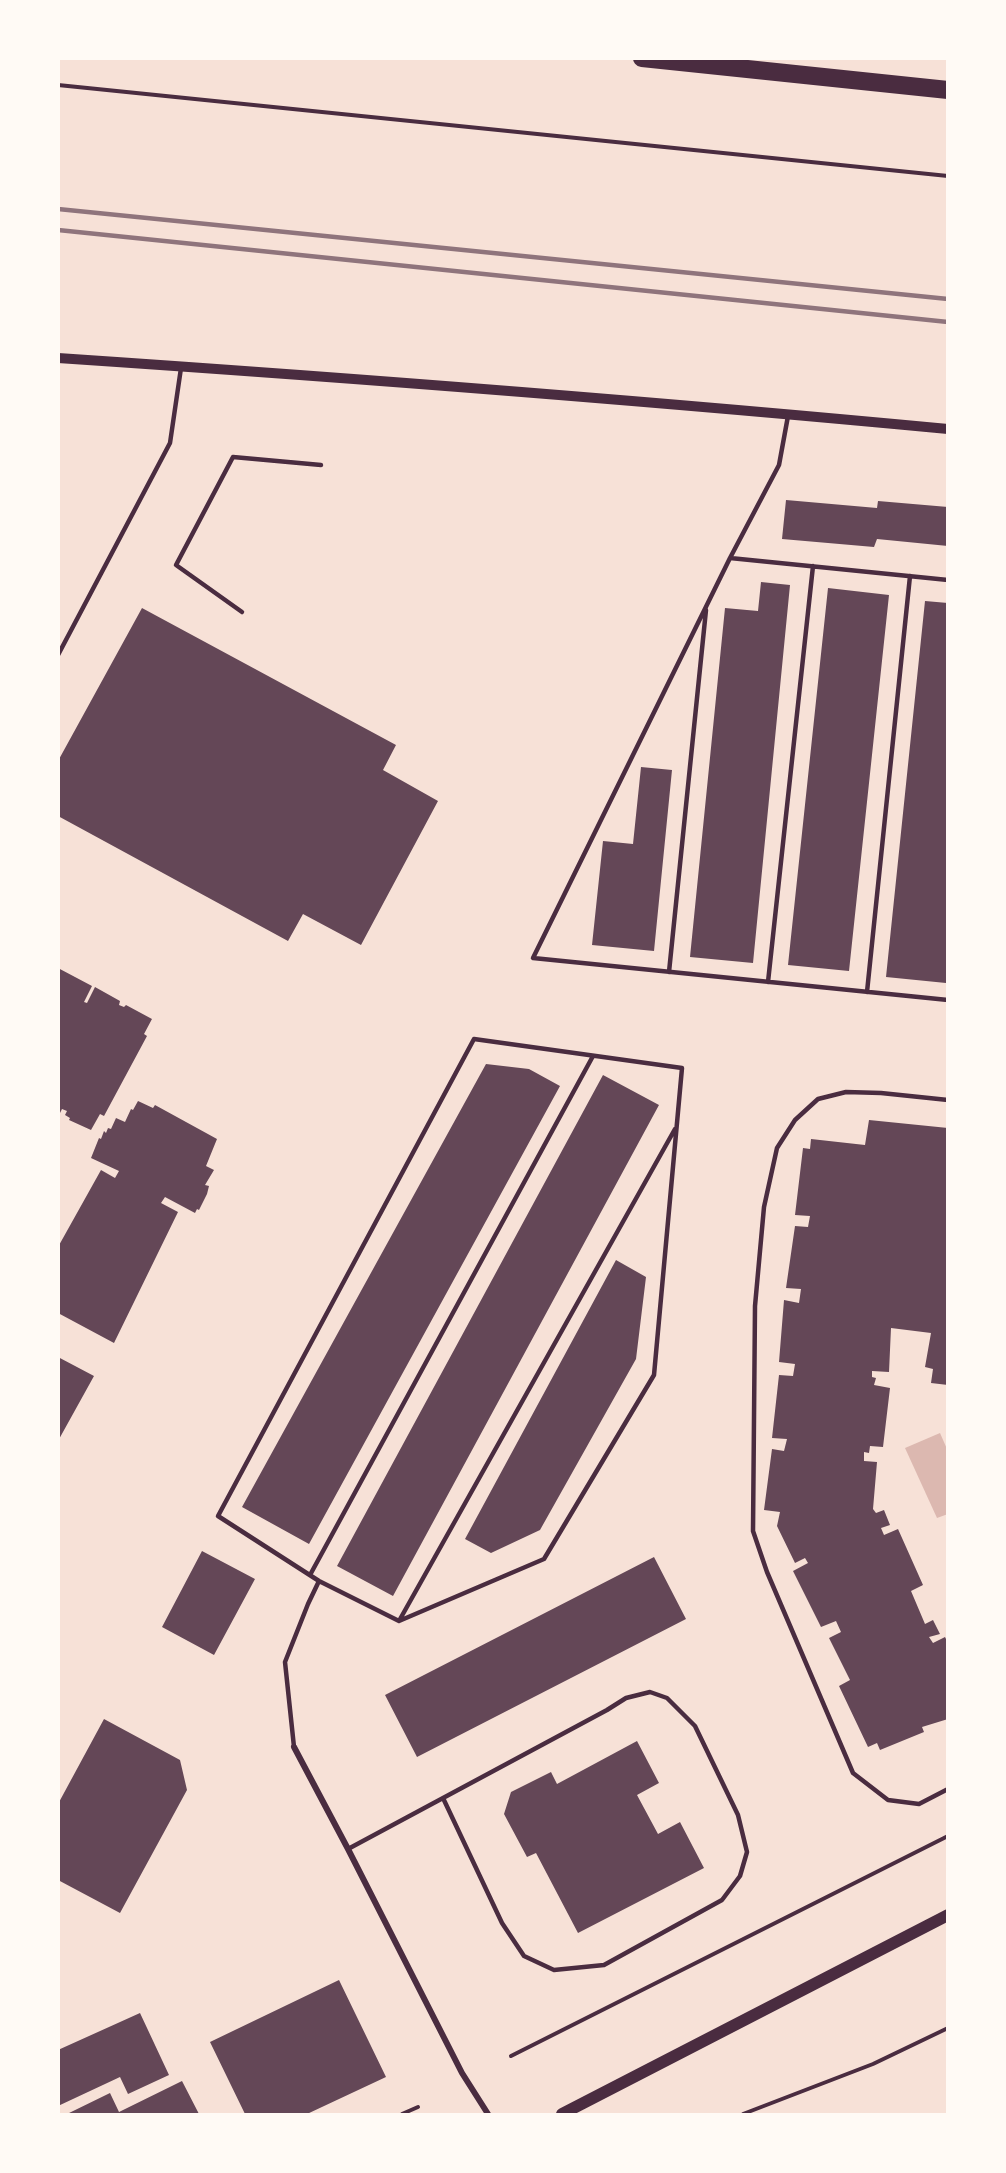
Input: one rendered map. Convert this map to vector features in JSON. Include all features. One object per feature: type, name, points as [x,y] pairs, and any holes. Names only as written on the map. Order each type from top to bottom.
[{"type":"highway","points":[[642,58],[948,90]]},
{"type":"main road","points":[[562,2115],[948,1916]]},
{"type":"street","points":[[58,358],[363,378],[948,429]]},
{"type":"street","points":[[294,1747],[462,2073],[488,2115]]},
{"type":"lane","points":[[58,655],[170,443],[182,366]]},
{"type":"lane","points":[[788,414],[779,465],[730,558],[533,958],[948,1000]]},
{"type":"lane","points":[[242,612],[176,565],[233,457],[321,465]]},
{"type":"lane","points":[[730,558],[948,580]]},
{"type":"lane","points":[[768,982],[813,566]]},
{"type":"lane","points":[[867,992],[910,576]]},
{"type":"lane","points":[[669,972],[707,605]]},
{"type":"lane","points":[[474,1040],[593,1056],[682,1068],[654,1375],[544,1559],[399,1621],[319,1581],[218,1516],[474,1040]]},
{"type":"lane","points":[[310,1575],[593,1056]]},
{"type":"lane","points":[[948,1100],[858,1092],[846,1092],[818,1099],[795,1120],[777,1149],[764,1207],[755,1306],[753,1519],[753,1531],[767,1572],[853,1773],[888,1800],[919,1804],[948,1789]]},
{"type":"lane","points":[[399,1621],[676,1127]]},
{"type":"lane","points":[[294,1747],[285,1662],[319,1581]]},
{"type":"lane","points":[[348,1849],[626,1698],[650,1692],[667,1698],[695,1726],[738,1815],[747,1852],[740,1876],[722,1900],[604,1965],[554,1970],[524,1956],[518,1948],[502,1923],[442,1798]]},
{"type":"path","points":[[58,85],[948,176]]},
{"type":"path","points":[[511,2056],[948,1836]]},
{"type":"path","points":[[743,2115],[873,2064],[948,2028]]},
{"type":"path","points":[[402,2115],[418,2107]]},
{"type":"shaded area","points":[[940,1433],[947,1449],[948,1514],[937,1518],[905,1448]]},
{"type":"building","points":[[786,500],[877,508],[878,501],[948,507],[948,546],[877,539],[874,547],[782,539]]},
{"type":"building","points":[[761,582],[790,585],[753,963],[690,957],[725,608],[758,611]]},
{"type":"building","points":[[828,588],[889,595],[849,971],[788,965]]},
{"type":"building","points":[[925,601],[948,603],[946,983],[886,977]]},
{"type":"building","points":[[142,608],[396,745],[383,770],[438,801],[361,945],[303,914],[288,941],[58,816],[58,761]]},
{"type":"building","points":[[641,767],[672,770],[654,951],[592,945],[603,841],[633,844]]},
{"type":"building","points":[[58,968],[92,986],[84,1002],[87,1003],[95,987],[120,1001],[119,1005],[124,1007],[126,1005],[152,1019],[144,1034],[147,1036],[104,1116],[100,1114],[91,1130],[69,1120],[70,1118],[65,1115],[67,1111],[62,1109],[60,1113],[58,1112]]},
{"type":"building","points":[[486,1064],[529,1069],[560,1086],[309,1544],[242,1507]]},
{"type":"building","points":[[603,1075],[659,1105],[393,1596],[337,1566]]},
{"type":"building","points":[[138,1101],[153,1108],[155,1105],[217,1139],[206,1166],[214,1170],[205,1185],[209,1186],[207,1194],[195,1213],[165,1197],[161,1203],[178,1212],[114,1343],[58,1313],[58,1247],[101,1170],[115,1178],[119,1171],[91,1158],[104,1131],[106,1133],[108,1128],[111,1129],[116,1118],[125,1122]]},
{"type":"building","points":[[869,1120],[948,1128],[948,1385],[931,1383],[933,1369],[925,1367],[931,1333],[891,1328],[889,1372],[872,1371],[872,1377],[876,1378],[874,1385],[890,1388],[883,1447],[870,1446],[869,1453],[864,1452],[864,1461],[877,1462],[873,1509],[876,1513],[884,1510],[890,1525],[881,1528],[884,1535],[898,1529],[923,1585],[911,1591],[925,1624],[933,1620],[940,1634],[929,1637],[933,1643],[945,1637],[948,1643],[948,1719],[922,1727],[924,1732],[880,1750],[877,1743],[868,1747],[839,1686],[850,1680],[829,1638],[841,1632],[836,1621],[821,1627],[793,1571],[808,1563],[805,1558],[795,1563],[777,1526],[780,1512],[764,1510],[772,1449],[784,1451],[787,1439],[772,1438],[779,1375],[793,1376],[795,1364],[779,1362],[784,1300],[799,1303],[801,1289],[786,1288],[795,1226],[808,1227],[810,1216],[795,1215],[803,1148],[810,1149],[811,1139],[865,1145]]},
{"type":"building","points":[[616,1260],[646,1277],[636,1359],[540,1530],[491,1553],[465,1539]]},
{"type":"building","points":[[58,1357],[94,1376],[58,1441]]},
{"type":"building","points":[[202,1551],[255,1579],[214,1655],[162,1627]]},
{"type":"building","points":[[654,1557],[686,1619],[417,1757],[385,1695]]},
{"type":"building","points":[[104,1719],[180,1760],[187,1790],[120,1913],[58,1880],[58,1804]]},
{"type":"building","points":[[637,1741],[659,1783],[637,1795],[658,1834],[680,1822],[704,1868],[578,1933],[536,1853],[527,1857],[504,1814],[511,1792],[551,1772],[557,1784]]},
{"type":"building","points":[[339,1980],[386,2077],[307,2114],[245,2114],[210,2042]]},
{"type":"building","points":[[140,2013],[169,2075],[128,2094],[120,2077],[58,2106],[58,2050]]},
{"type":"building","points":[[182,2081],[199,2114],[67,2114],[110,2093],[119,2112]]},
{"type":"railway","points":[[58,209],[948,299]]},
{"type":"railway","points":[[58,230],[948,322]]}]
